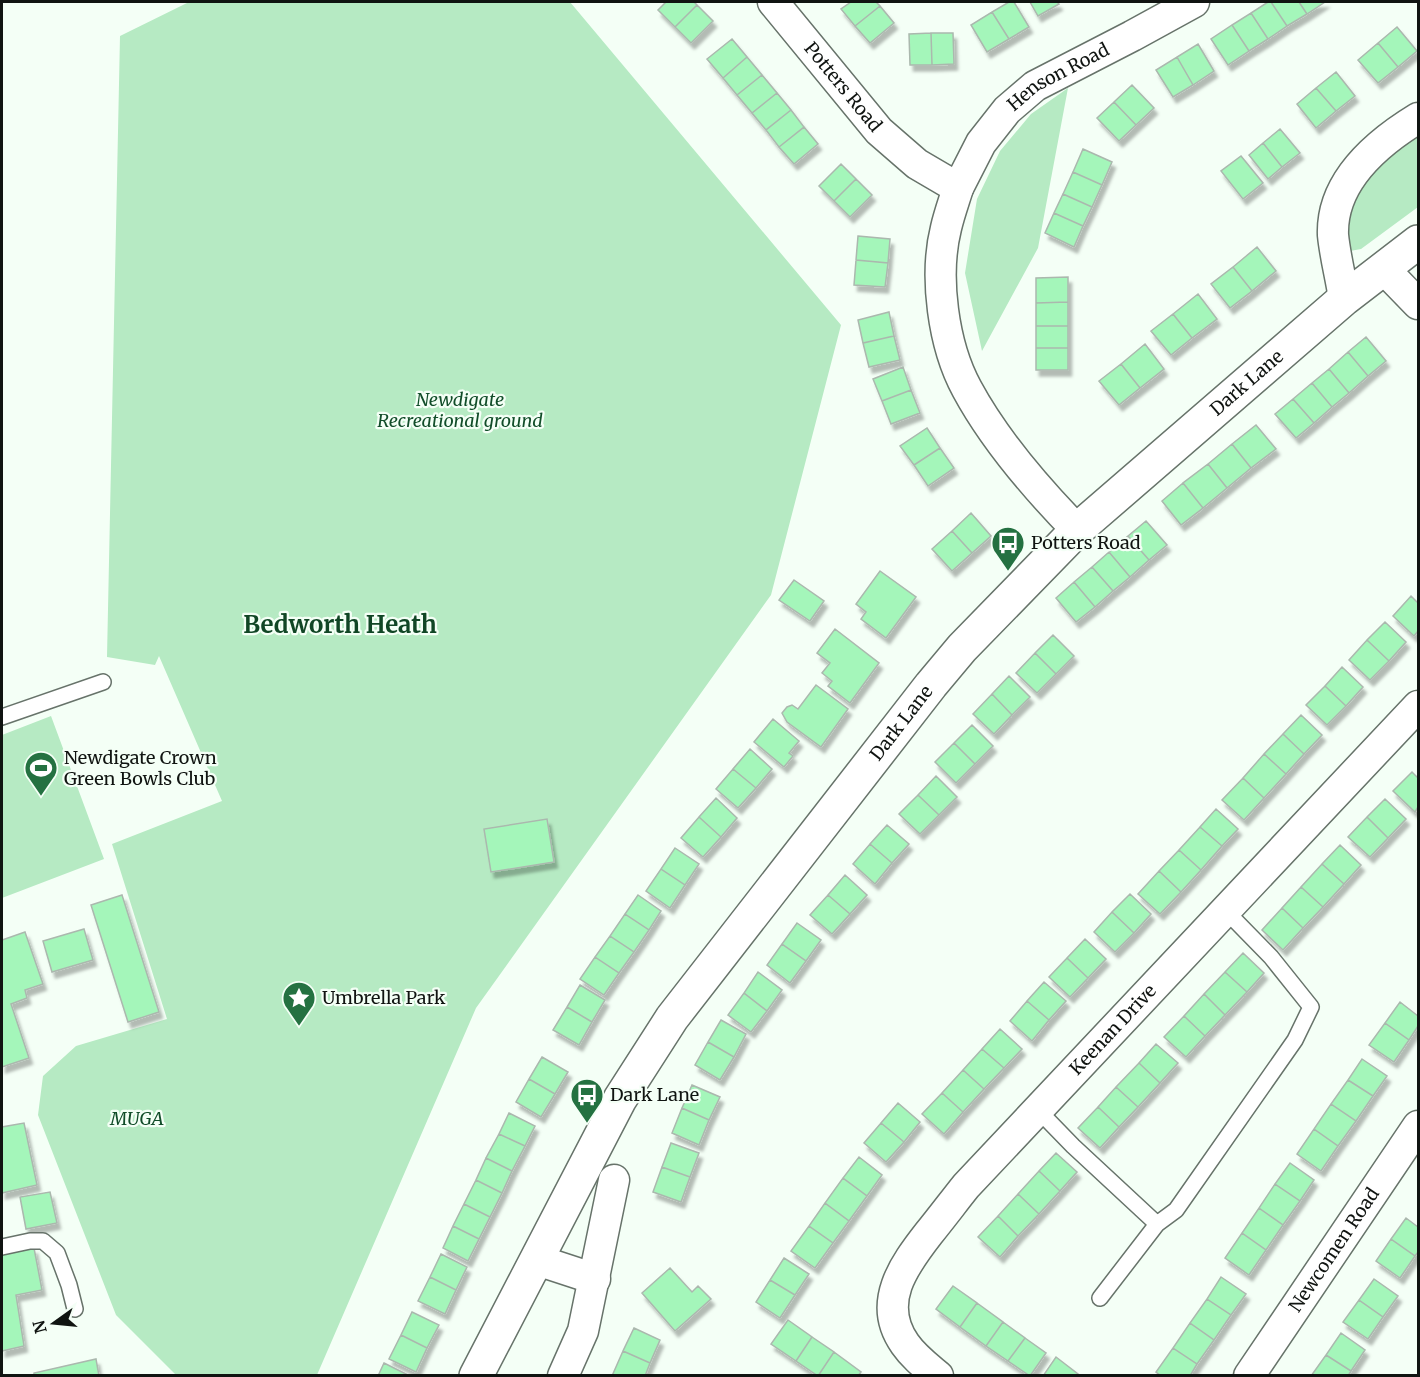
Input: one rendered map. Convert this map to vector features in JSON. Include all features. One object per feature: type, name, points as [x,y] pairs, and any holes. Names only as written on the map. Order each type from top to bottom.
[{"type":"street","name":"Potters Road","points":[[773,2],[879,131],[917,164],[958,188]]},
{"type":"street","name":"Henson Road","points":[[958,188],[981,143],[1006,110],[1035,86],[1194,2]]},
{"type":"street","points":[[1344,299],[1333,234],[1342,191],[1353,172],[1366,157],[1419,118]]},
{"type":"street","points":[[958,188],[946,229],[941,265],[943,306],[952,352],[966,388],[992,430],[1041,494],[1077,530]]},
{"type":"street","name":"Dark Lane","points":[[476,1376],[620,1100],[672,1018],[931,685],[969,641],[1077,530],[1344,299],[1419,242]]},
{"type":"street","points":[[1384,269],[1419,304]]},
{"type":"street","name":"Keenan Drive","points":[[938,1376],[904,1343],[895,1323],[893,1300],[898,1279],[907,1261],[966,1186],[1419,706]]},
{"type":"street","name":"Newcomen Road","points":[[1249,1376],[1419,1126]]},
{"type":"street","points":[[563,1376],[583,1331],[614,1180]]},
{"type":"street","points":[[537,1260],[595,1279]]},
{"type":"lane","points":[[2,717],[103,682]]},
{"type":"lane","points":[[1100,1298],[1158,1224],[1176,1210],[1295,1040],[1311,1007],[1271,957],[1226,910]]},
{"type":"lane","points":[[1038,1110],[1073,1146],[1158,1224]]},
{"type":"lane","points":[[2,1247],[30,1241],[43,1241],[57,1253],[75,1309]]},
{"type":"green space","name":"Newdigate Recreational ground","points":[[189,2],[570,2],[841,325],[771,595],[476,1008],[317,1375],[176,1375],[116,1315],[38,1115],[43,1076],[76,1046],[167,1019],[112,844],[222,801],[159,656],[155,665],[107,657],[120,36]]},
{"type":"green space","points":[[1068,88],[1038,248],[982,351],[965,273],[977,199],[1000,151],[1031,114]]},
{"type":"green space","points":[[1418,129],[1418,207],[1361,249],[1350,251],[1347,244],[1346,212],[1360,179]]},
{"type":"green space","name":"Newdigate Crown Green Bowls Club","points":[[51,716],[104,859],[2,898],[2,735]]},
{"type":"building","points":[[666,2],[694,2],[697,5],[675,27],[658,10]]},
{"type":"building","points":[[851,2],[876,2],[880,6],[855,26],[841,9]]},
{"type":"building","points":[[1009,2],[1014,2],[1029,27],[1009,39],[992,12]]},
{"type":"building","points":[[1030,2],[1057,2],[1059,4],[1038,16]]},
{"type":"building","points":[[1271,2],[1287,26],[1268,39],[1251,13]]},
{"type":"building","points":[[1271,2],[1299,2],[1307,14],[1287,26]]},
{"type":"building","points":[[1299,2],[1325,2],[1307,14]]},
{"type":"building","points":[[697,5],[713,21],[691,43],[675,27]]},
{"type":"building","points":[[880,6],[894,23],[870,43],[855,26]]},
{"type":"building","points":[[992,12],[1009,39],[987,52],[971,25]]},
{"type":"building","points":[[1251,13],[1268,39],[1249,51],[1232,25]]},
{"type":"building","points":[[1232,25],[1249,51],[1228,65],[1211,39]]},
{"type":"building","points":[[1397,27],[1417,51],[1398,67],[1378,43]]},
{"type":"building","points":[[931,33],[932,65],[910,65],[909,34]]},
{"type":"building","points":[[931,33],[953,33],[954,64],[932,65]]},
{"type":"building","points":[[732,39],[747,57],[723,78],[707,59]]},
{"type":"building","points":[[1378,43],[1398,67],[1378,83],[1358,60]]},
{"type":"building","points":[[1198,44],[1214,71],[1193,85],[1177,57]]},
{"type":"building","points":[[747,57],[762,75],[737,95],[723,78]]},
{"type":"building","points":[[1177,57],[1193,85],[1173,97],[1156,70]]},
{"type":"building","points":[[1336,72],[1355,96],[1336,111],[1316,88]]},
{"type":"building","points":[[762,75],[777,93],[752,113],[737,95]]},
{"type":"building","points":[[1132,85],[1154,108],[1136,125],[1114,102]]},
{"type":"building","points":[[1316,88],[1336,111],[1316,128],[1297,104]]},
{"type":"building","points":[[777,93],[791,110],[766,130],[752,113]]},
{"type":"building","points":[[1114,102],[1136,125],[1119,141],[1097,118]]},
{"type":"building","points":[[791,110],[804,127],[779,147],[766,130]]},
{"type":"building","points":[[804,127],[818,144],[794,164],[779,147]]},
{"type":"building","points":[[1280,129],[1300,153],[1282,167],[1263,143]]},
{"type":"building","points":[[1263,143],[1282,167],[1268,179],[1249,155]]},
{"type":"building","points":[[1083,149],[1112,162],[1102,185],[1073,172]]},
{"type":"building","points":[[1241,156],[1263,183],[1243,199],[1221,171]]},
{"type":"building","points":[[841,164],[856,179],[834,201],[819,186]]},
{"type":"building","points":[[1073,172],[1102,185],[1092,207],[1063,194]]},
{"type":"building","points":[[856,179],[872,195],[850,217],[834,201]]},
{"type":"building","points":[[1063,194],[1092,207],[1083,226],[1054,213]]},
{"type":"building","points":[[1054,213],[1083,226],[1074,247],[1045,233]]},
{"type":"building","points":[[858,236],[890,239],[888,263],[856,260]]},
{"type":"building","points":[[1257,247],[1276,271],[1252,291],[1233,267]]},
{"type":"building","points":[[856,260],[888,263],[885,287],[854,285]]},
{"type":"building","points":[[1233,267],[1252,291],[1230,308],[1211,284]]},
{"type":"building","points":[[1068,277],[1068,302],[1036,303],[1036,278]]},
{"type":"building","points":[[1198,294],[1217,319],[1192,338],[1173,314]]},
{"type":"building","points":[[1068,302],[1068,326],[1036,326],[1036,303]]},
{"type":"building","points":[[889,312],[894,336],[863,343],[858,320]]},
{"type":"building","points":[[1173,314],[1192,338],[1171,355],[1151,331]]},
{"type":"building","points":[[1036,326],[1068,326],[1068,348],[1036,348]]},
{"type":"building","points":[[894,336],[900,360],[869,367],[863,343]]},
{"type":"building","points":[[1366,337],[1386,361],[1368,376],[1348,352]]},
{"type":"building","points":[[1145,344],[1164,369],[1140,388],[1121,364]]},
{"type":"building","points":[[1036,348],[1068,348],[1068,370],[1036,370]]},
{"type":"building","points":[[1348,352],[1368,376],[1349,393],[1329,369]]},
{"type":"building","points":[[1121,364],[1140,388],[1119,405],[1099,381]]},
{"type":"building","points":[[903,367],[911,390],[882,401],[873,379]]},
{"type":"building","points":[[1329,369],[1349,393],[1332,407],[1312,383]]},
{"type":"building","points":[[1312,383],[1332,407],[1314,423],[1293,399]]},
{"type":"building","points":[[911,390],[920,413],[891,424],[882,401]]},
{"type":"building","points":[[1293,399],[1314,423],[1296,438],[1275,414]]},
{"type":"building","points":[[1256,425],[1276,449],[1251,468],[1232,444]]},
{"type":"building","points":[[927,428],[940,448],[914,465],[900,446]]},
{"type":"building","points":[[1232,444],[1251,468],[1227,488],[1208,464]]},
{"type":"building","points":[[940,448],[954,468],[928,486],[914,465]]},
{"type":"building","points":[[1208,464],[1227,488],[1203,508],[1183,483]]},
{"type":"building","points":[[1183,483],[1203,508],[1181,525],[1162,501]]},
{"type":"building","points":[[971,513],[991,536],[972,553],[952,531]]},
{"type":"building","points":[[1146,521],[1167,545],[1149,560],[1128,536]]},
{"type":"building","points":[[952,531],[972,553],[952,571],[932,549]]},
{"type":"building","points":[[1128,536],[1149,560],[1130,577],[1109,552]]},
{"type":"building","points":[[1109,552],[1130,577],[1113,591],[1092,567]]},
{"type":"building","points":[[1092,567],[1113,591],[1095,607],[1074,582]]},
{"type":"building","points":[[880,571],[916,597],[886,638],[861,619],[866,612],[856,604]]},
{"type":"building","points":[[794,580],[824,601],[810,621],[779,600]]},
{"type":"building","points":[[1074,582],[1095,607],[1076,622],[1056,598]]},
{"type":"building","points":[[1411,596],[1418,603],[1418,631],[1414,636],[1393,616]]},
{"type":"building","points":[[1385,622],[1406,642],[1389,661],[1367,640]]},
{"type":"building","points":[[835,629],[879,663],[850,703],[828,686],[832,681],[822,673],[830,663],[817,653]]},
{"type":"building","points":[[1053,635],[1074,656],[1056,674],[1035,653]]},
{"type":"building","points":[[1367,640],[1389,661],[1370,680],[1349,660]]},
{"type":"building","points":[[1035,653],[1056,674],[1037,693],[1016,673]]},
{"type":"building","points":[[1342,667],[1363,687],[1346,706],[1325,686]]},
{"type":"building","points":[[1009,676],[1030,697],[1012,715],[992,694]]},
{"type":"building","points":[[816,685],[848,709],[821,747],[787,722],[782,713],[792,705],[798,709]]},
{"type":"building","points":[[1325,686],[1346,706],[1327,725],[1306,705]]},
{"type":"building","points":[[992,694],[1012,715],[994,734],[973,714]]},
{"type":"building","points":[[1301,715],[1322,735],[1304,754],[1283,734]]},
{"type":"building","points":[[773,719],[799,741],[789,753],[793,756],[784,767],[754,742]]},
{"type":"building","points":[[972,725],[993,746],[975,764],[954,743]]},
{"type":"building","points":[[1283,734],[1304,754],[1286,774],[1264,754]]},
{"type":"building","points":[[954,743],[975,764],[956,783],[935,762]]},
{"type":"building","points":[[750,749],[772,769],[756,788],[733,769]]},
{"type":"building","points":[[1264,754],[1286,774],[1264,798],[1243,778]]},
{"type":"building","points":[[733,769],[756,788],[738,808],[716,789]]},
{"type":"building","points":[[1412,772],[1418,778],[1418,807],[1415,812],[1393,791]]},
{"type":"building","points":[[936,776],[957,797],[939,815],[918,795]]},
{"type":"building","points":[[1243,778],[1264,798],[1244,820],[1222,800]]},
{"type":"building","points":[[918,795],[939,815],[920,834],[899,814]]},
{"type":"building","points":[[716,798],[737,818],[721,837],[699,817]]},
{"type":"building","points":[[1385,799],[1406,819],[1388,838],[1367,817]]},
{"type":"building","points":[[1216,809],[1238,829],[1222,846],[1200,827]]},
{"type":"building","points":[[699,817],[721,837],[703,857],[681,838]]},
{"type":"building","points":[[1367,817],[1388,838],[1370,857],[1348,837]]},
{"type":"building","points":[[547,819],[554,862],[491,872],[484,829]]},
{"type":"building","points":[[887,825],[909,844],[892,863],[870,844]]},
{"type":"building","points":[[1200,827],[1222,846],[1201,870],[1179,850]]},
{"type":"building","points":[[870,844],[892,863],[875,884],[853,864]]},
{"type":"building","points":[[1340,845],[1361,865],[1344,884],[1322,864]]},
{"type":"building","points":[[675,848],[699,864],[685,885],[661,869]]},
{"type":"building","points":[[1179,850],[1201,870],[1181,892],[1159,871]]},
{"type":"building","points":[[1322,864],[1344,884],[1323,907],[1301,887]]},
{"type":"building","points":[[661,869],[685,885],[670,908],[646,891]]},
{"type":"building","points":[[1159,871],[1181,892],[1160,914],[1138,894]]},
{"type":"building","points":[[845,875],[867,895],[850,914],[828,895]]},
{"type":"building","points":[[1301,887],[1323,907],[1303,928],[1282,908]]},
{"type":"building","points":[[1130,894],[1151,914],[1134,933],[1112,912]]},
{"type":"building","points":[[122,895],[159,1012],[128,1022],[91,905]]},
{"type":"building","points":[[638,895],[661,911],[649,930],[625,914]]},
{"type":"building","points":[[828,895],[850,914],[832,934],[810,915]]},
{"type":"building","points":[[1282,908],[1303,928],[1283,950],[1262,930]]},
{"type":"building","points":[[1112,912],[1134,933],[1115,952],[1094,932]]},
{"type":"building","points":[[625,914],[649,930],[634,952],[610,936]]},
{"type":"building","points":[[797,923],[821,940],[806,961],[782,944]]},
{"type":"building","points":[[84,929],[93,960],[52,972],[43,941]]},
{"type":"building","points":[[25,932],[43,984],[25,990],[27,998],[11,1004],[29,1058],[2,1067],[2,940]]},
{"type":"building","points":[[610,936],[634,952],[619,973],[595,957]]},
{"type":"building","points":[[1085,939],[1106,959],[1088,978],[1067,958]]},
{"type":"building","points":[[782,944],[806,961],[790,983],[767,965]]},
{"type":"building","points":[[1243,953],[1264,973],[1247,992],[1225,972]]},
{"type":"building","points":[[595,957],[619,973],[604,995],[580,979]]},
{"type":"building","points":[[1067,958],[1088,978],[1070,997],[1049,977]]},
{"type":"building","points":[[758,972],[782,990],[767,1011],[744,993]]},
{"type":"building","points":[[1225,972],[1247,992],[1225,1015],[1204,994]]},
{"type":"building","points":[[1044,982],[1066,1001],[1049,1020],[1027,1001]]},
{"type":"building","points":[[580,985],[605,1000],[592,1022],[567,1007]]},
{"type":"building","points":[[744,993],[767,1011],[751,1032],[728,1015]]},
{"type":"building","points":[[1204,994],[1225,1015],[1205,1036],[1184,1016]]},
{"type":"building","points":[[1027,1001],[1049,1020],[1032,1041],[1010,1021]]},
{"type":"building","points":[[1400,1002],[1418,1016],[1418,1026],[1409,1040],[1385,1023]]},
{"type":"building","points":[[567,1007],[592,1022],[579,1045],[553,1030]]},
{"type":"building","points":[[1184,1016],[1205,1036],[1186,1057],[1164,1037]]},
{"type":"building","points":[[721,1020],[746,1034],[734,1057],[708,1042]]},
{"type":"building","points":[[1385,1023],[1409,1040],[1394,1062],[1369,1045]]},
{"type":"building","points":[[1000,1029],[1022,1049],[1004,1068],[982,1049]]},
{"type":"building","points":[[708,1042],[734,1057],[720,1080],[695,1065]]},
{"type":"building","points":[[1156,1044],[1178,1063],[1160,1083],[1139,1063]]},
{"type":"building","points":[[982,1049],[1004,1068],[984,1089],[963,1070]]},
{"type":"building","points":[[542,1057],[568,1072],[555,1094],[529,1079]]},
{"type":"building","points":[[1362,1059],[1387,1076],[1373,1096],[1348,1080]]},
{"type":"building","points":[[1139,1063],[1160,1083],[1138,1107],[1116,1087]]},
{"type":"building","points":[[963,1070],[984,1089],[963,1112],[942,1093]]},
{"type":"building","points":[[529,1079],[555,1094],[541,1117],[516,1102]]},
{"type":"building","points":[[1348,1080],[1373,1096],[1356,1121],[1331,1104]]},
{"type":"building","points":[[692,1085],[720,1097],[709,1120],[682,1108]]},
{"type":"building","points":[[1116,1087],[1138,1107],[1119,1127],[1098,1107]]},
{"type":"building","points":[[942,1093],[963,1112],[944,1134],[922,1114]]},
{"type":"building","points":[[898,1103],[920,1122],[904,1142],[881,1123]]},
{"type":"building","points":[[1331,1104],[1356,1121],[1338,1146],[1314,1129]]},
{"type":"building","points":[[1098,1107],[1119,1127],[1100,1148],[1078,1128]]},
{"type":"building","points":[[682,1108],[709,1120],[699,1145],[672,1133]]},
{"type":"building","points":[[509,1113],[535,1126],[525,1146],[499,1134]]},
{"type":"building","points":[[24,1123],[37,1185],[2,1193],[2,1127]]},
{"type":"building","points":[[881,1123],[904,1142],[886,1162],[864,1143]]},
{"type":"building","points":[[1314,1129],[1338,1146],[1321,1171],[1297,1154]]},
{"type":"building","points":[[499,1134],[525,1146],[512,1171],[486,1158]]},
{"type":"building","points":[[671,1143],[699,1153],[690,1177],[662,1167]]},
{"type":"building","points":[[1056,1153],[1077,1172],[1060,1191],[1039,1171]]},
{"type":"building","points":[[859,1157],[882,1175],[867,1196],[843,1178]]},
{"type":"building","points":[[486,1158],[512,1171],[502,1193],[476,1180]]},
{"type":"building","points":[[1290,1163],[1314,1180],[1300,1201],[1275,1184]]},
{"type":"building","points":[[662,1167],[690,1177],[681,1202],[653,1192]]},
{"type":"building","points":[[1039,1171],[1060,1191],[1039,1214],[1018,1194]]},
{"type":"building","points":[[843,1178],[867,1196],[849,1221],[825,1203]]},
{"type":"building","points":[[476,1180],[502,1193],[490,1217],[464,1204]]},
{"type":"building","points":[[1275,1184],[1300,1201],[1283,1225],[1259,1208]]},
{"type":"building","points":[[50,1192],[57,1223],[26,1229],[20,1197]]},
{"type":"building","points":[[1018,1194],[1039,1214],[1018,1236],[998,1216]]},
{"type":"building","points":[[825,1203],[849,1221],[833,1243],[809,1226]]},
{"type":"building","points":[[464,1204],[490,1217],[479,1239],[453,1226]]},
{"type":"building","points":[[1259,1208],[1283,1225],[1266,1250],[1242,1233]]},
{"type":"building","points":[[998,1216],[1018,1236],[1000,1257],[978,1237]]},
{"type":"building","points":[[1406,1218],[1418,1227],[1418,1252],[1415,1256],[1391,1239]]},
{"type":"building","points":[[453,1226],[479,1239],[468,1261],[443,1248]]},
{"type":"building","points":[[809,1226],[833,1243],[815,1268],[791,1251]]},
{"type":"building","points":[[1242,1233],[1266,1250],[1249,1275],[1225,1258]]},
{"type":"building","points":[[1391,1239],[1415,1256],[1400,1278],[1376,1261]]},
{"type":"building","points":[[34,1248],[42,1290],[16,1295],[24,1346],[2,1351],[2,1254]]},
{"type":"building","points":[[441,1254],[467,1267],[456,1290],[430,1277]]},
{"type":"building","points":[[784,1258],[809,1274],[795,1295],[770,1280]]},
{"type":"building","points":[[670,1268],[692,1292],[698,1286],[711,1299],[675,1331],[642,1293]]},
{"type":"building","points":[[430,1277],[456,1290],[445,1314],[418,1301]]},
{"type":"building","points":[[1221,1277],[1246,1294],[1231,1315],[1207,1299]]},
{"type":"building","points":[[1374,1279],[1398,1296],[1383,1317],[1359,1300]]},
{"type":"building","points":[[770,1280],[795,1295],[780,1318],[756,1302]]},
{"type":"building","points":[[953,1286],[977,1303],[960,1327],[936,1309]]},
{"type":"building","points":[[1207,1299],[1231,1315],[1214,1340],[1190,1323]]},
{"type":"building","points":[[1359,1300],[1383,1317],[1368,1339],[1343,1322]]},
{"type":"building","points":[[977,1303],[1003,1322],[986,1346],[960,1327]]},
{"type":"building","points":[[412,1312],[439,1325],[427,1348],[401,1335]]},
{"type":"building","points":[[788,1320],[812,1337],[796,1361],[771,1344]]},
{"type":"building","points":[[1003,1322],[1025,1338],[1008,1361],[986,1346]]},
{"type":"building","points":[[1190,1323],[1214,1340],[1197,1364],[1173,1348]]},
{"type":"building","points":[[634,1328],[660,1340],[650,1363],[623,1351]]},
{"type":"building","points":[[1341,1333],[1365,1350],[1351,1371],[1326,1355]]},
{"type":"building","points":[[401,1335],[427,1348],[416,1372],[389,1359]]},
{"type":"building","points":[[812,1337],[834,1352],[818,1376],[796,1361]]},
{"type":"building","points":[[1025,1338],[1046,1353],[1030,1376],[1008,1361]]},
{"type":"building","points":[[1173,1348],[1197,1364],[1190,1376],[1161,1376],[1156,1372]]},
{"type":"building","points":[[623,1351],[650,1363],[645,1376],[612,1376]]},
{"type":"building","points":[[834,1352],[861,1372],[858,1376],[818,1376]]},
{"type":"building","points":[[1326,1355],[1351,1371],[1348,1376],[1311,1376]]},
{"type":"building","points":[[1056,1357],[1078,1374],[1077,1376],[1043,1376]]},
{"type":"building","points":[[96,1359],[99,1376],[34,1376],[34,1373]]},
{"type":"building","points":[[384,1363],[410,1376],[378,1376]]},
{"type":"place","name":"Potters Road","points":[[1008,572]]},
{"type":"place","name":"Newdigate Crown Green Bowls Club","points":[[41,797]]},
{"type":"place","name":"Umbrella Park","points":[[299,1027]]},
{"type":"place","name":"Dark Lane","points":[[587,1124]]},
{"type":"district","name":"Bedworth Heath","points":[[340,625]]},
{"type":"park label","name":"MUGA","points":[[137,1119]]}]
